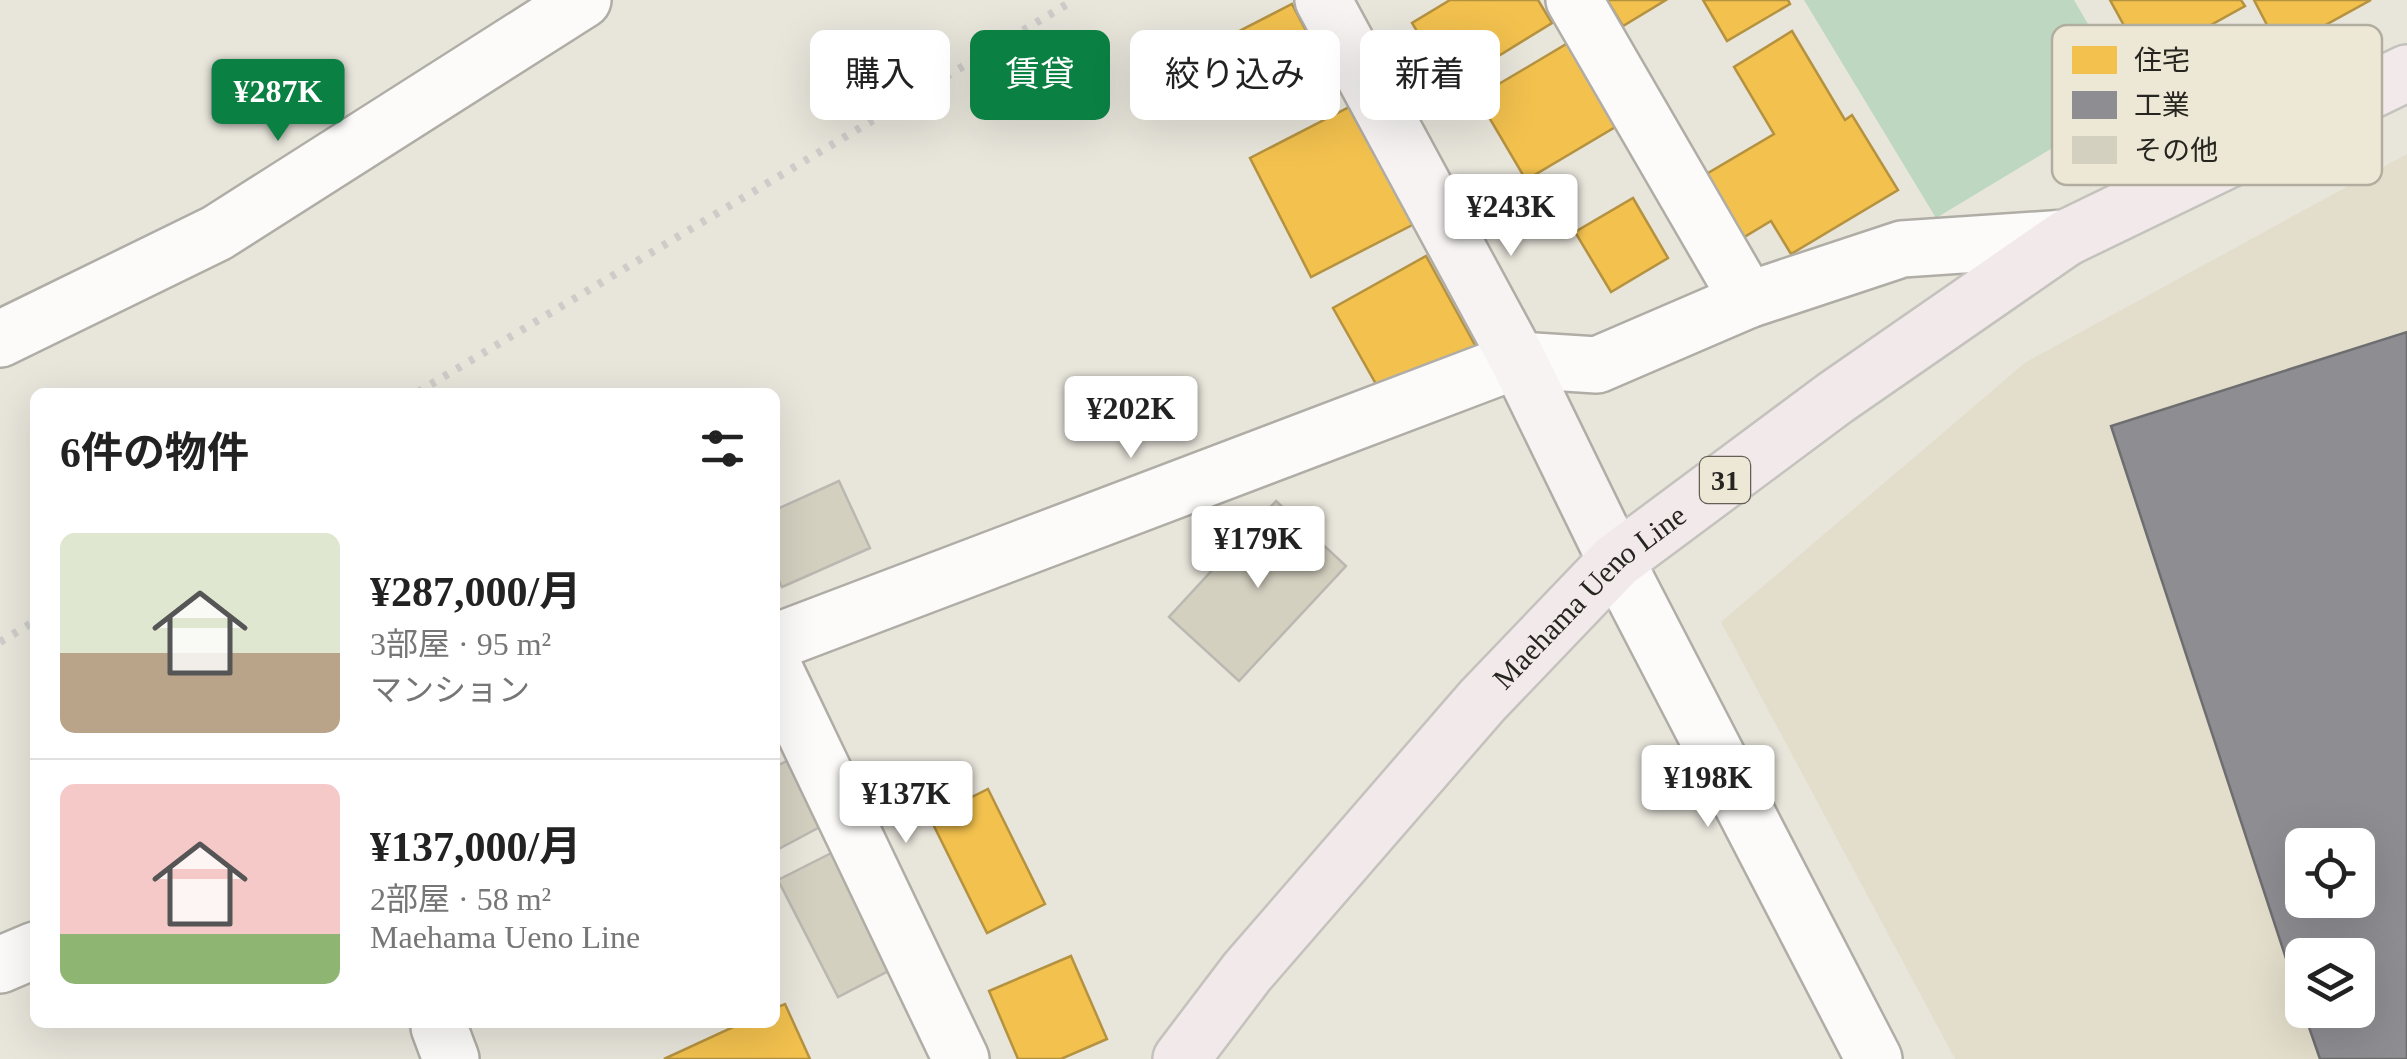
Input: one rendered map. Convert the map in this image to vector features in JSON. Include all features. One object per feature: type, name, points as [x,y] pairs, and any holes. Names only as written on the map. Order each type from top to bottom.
[{"type":"main road","name":"Maehama Ueno Line","points":[[2382,85],[2407,73]]},
{"type":"main road","name":"Maehama Ueno Line","points":[[1181,1059],[1247,972],[1469,716],[1616,562],[1835,398],[2066,238],[2176,185]]},
{"type":"street","points":[[0,338],[217,233],[583,0]]},
{"type":"street","points":[[1323,0],[1518,360],[1616,562],[1874,1059]]},
{"type":"street","points":[[1574,0],[1748,300]]},
{"type":"street","points":[[780,640],[1518,360],[1597,365],[1748,300],[1902,249],[2066,238]]},
{"type":"street","points":[[780,680],[961,1059]]},
{"type":"street","points":[[0,964],[30,952]]},
{"type":"shaded area","points":[[2407,154],[2407,1059],[1955,1059],[1721,622],[2026,362],[2350,185],[2382,185],[2382,168]]},
{"type":"green space","points":[[1804,0],[2074,0],[2088,25],[2052,25],[2052,148],[1936,218]]},
{"type":"building: 住宅","points":[[1450,0],[1538,0],[1552,23],[1500,55],[1500,30],[1416,30],[1412,23]]},
{"type":"building: 住宅","points":[[1607,0],[1666,0],[1623,26]]},
{"type":"building: 住宅","points":[[1703,0],[1788,0],[1790,4],[1727,41]]},
{"type":"building: 住宅","points":[[2110,0],[2241,0],[2245,6],[2211,25],[2124,25]]},
{"type":"building: 住宅","points":[[2254,0],[2371,0],[2326,25],[2267,25]]},
{"type":"building: 住宅","points":[[1292,4],[1306,30],[1241,30]]},
{"type":"building: 住宅","points":[[1792,31],[1845,120],[1852,115],[1898,190],[1791,254],[1771,221],[1736,242],[1698,179],[1774,134],[1734,67]]},
{"type":"building: 住宅","points":[[1573,40],[1622,123],[1526,180],[1491,120],[1500,120],[1500,83]]},
{"type":"building: 住宅","points":[[1360,102],[1360,120],[1371,120],[1422,220],[1311,277],[1250,158],[1324,120],[1340,120],[1340,112]]},
{"type":"building: 住宅","points":[[1633,198],[1668,258],[1611,292],[1575,232]]},
{"type":"building: 住宅","points":[[1426,256],[1481,356],[1389,407],[1333,308]]},
{"type":"building: 住宅","points":[[988,789],[1045,904],[987,933],[930,818]]},
{"type":"building: 住宅","points":[[1071,956],[1107,1039],[1061,1059],[1018,1059],[989,991]]},
{"type":"building: 住宅","points":[[785,1004],[810,1059],[664,1059],[731,1028],[780,1028],[780,1006]]},
{"type":"building: 工業","points":[[2407,332],[2407,1059],[2320,1059],[2309,1028],[2375,1028],[2375,938],[2285,938],[2285,955],[2111,426]]},
{"type":"building: その他","points":[[839,481],[870,548],[782,587],[780,508]]},
{"type":"building: その他","points":[[1276,501],[1346,566],[1239,681],[1169,617]]},
{"type":"building: その他","points":[[812,748],[846,813],[780,848],[780,764]]},
{"type":"building: その他","points":[[863,837],[896,967],[838,997],[780,879]]},
{"type":"railway","points":[[425,388],[1074,0]]},
{"type":"railway","points":[[0,642],[30,624]]}]
